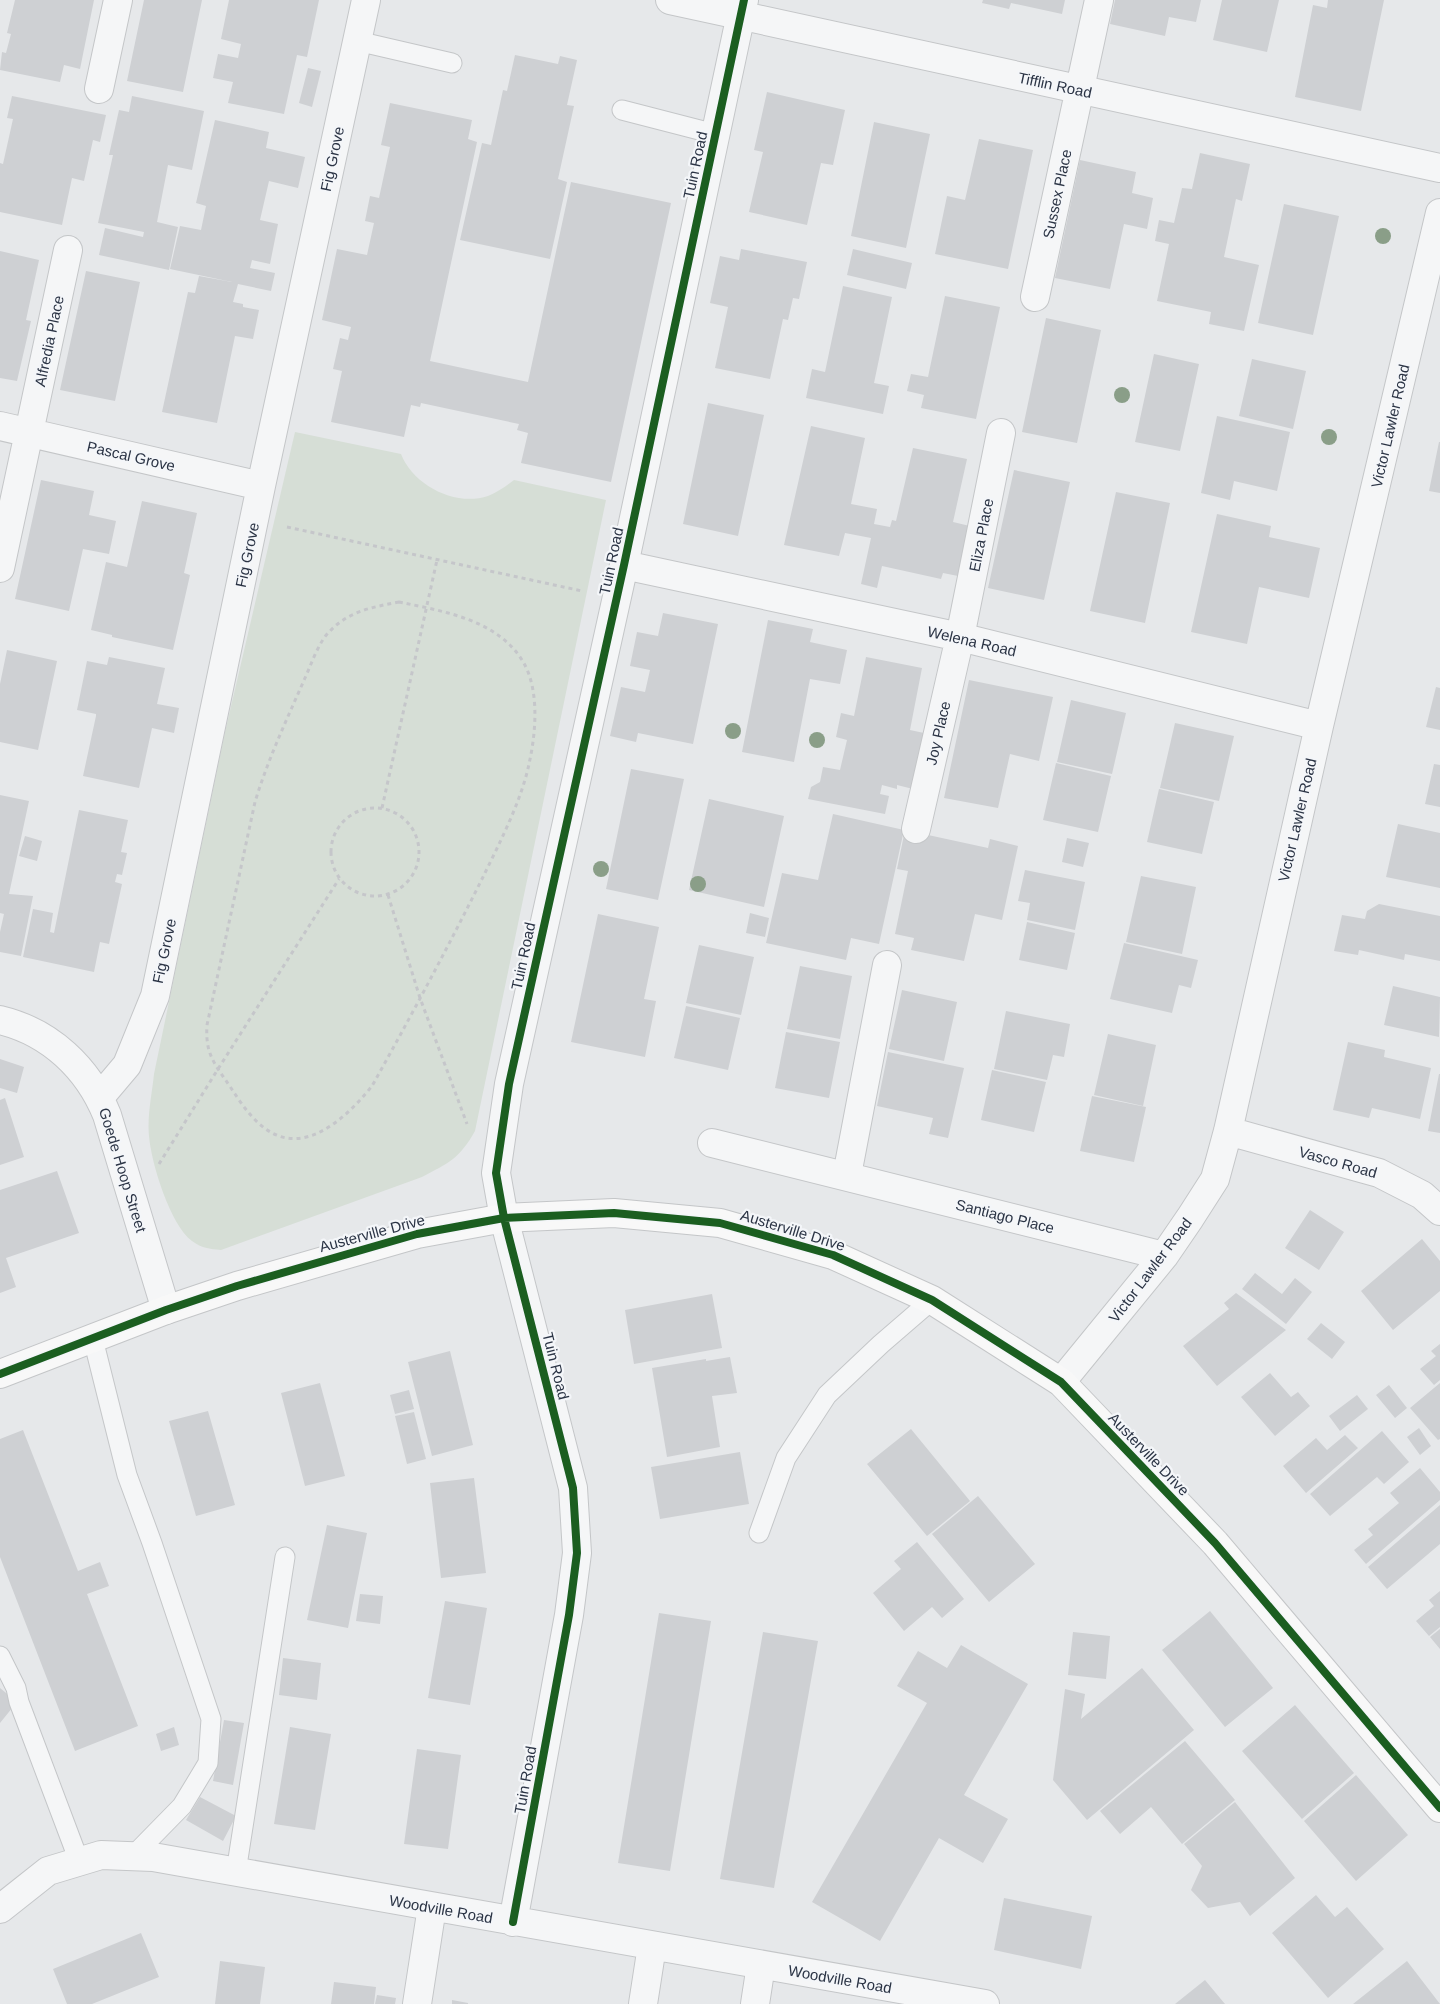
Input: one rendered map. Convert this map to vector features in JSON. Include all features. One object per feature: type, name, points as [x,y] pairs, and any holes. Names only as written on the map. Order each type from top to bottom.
[{"type":"street","points":[[100,89],[118,0]]},
{"type":"street","name":"Fig Grove","points":[[100,1097],[127,1065],[154,996],[261,486],[366,0]]},
{"type":"street","name":"Tifflin Road","points":[[670,0],[742,8],[1080,91],[1440,168]]},
{"type":"street","name":"Sussex Place","points":[[1035,297],[1099,0]]},
{"type":"street","name":"Tuin Road","points":[[513,1922],[570,1615],[577,1552],[572,1488],[504,1218],[496,1173],[509,1084],[617,598],[742,8]]},
{"type":"street","name":"Victor Lawler Road","points":[[1061,1382],[1164,1256],[1215,1179],[1228,1130],[1319,726],[1440,213]]},
{"type":"street","name":"Alfredia Place","points":[[0,568],[68,250]]},
{"type":"street","name":"Pascal Grove","points":[[0,426],[261,486]]},
{"type":"street","name":"Eliza Place","points":[[960,637],[1001,432]]},
{"type":"street","name":"Welena Road","points":[[624,565],[960,637],[1319,726]]},
{"type":"street","name":"Joy Place","points":[[916,829],[960,637]]},
{"type":"street","points":[[846,1175],[887,965]]},
{"type":"street","name":"Goede Hoop Street","points":[[0,1020],[48,1040],[87,1077],[100,1097],[166,1310]]},
{"type":"street","name":"Vasco Road","points":[[1228,1130],[1379,1172],[1422,1195],[1440,1211]]},
{"type":"street","name":"Santiago Place","points":[[712,1142],[1164,1256]]},
{"type":"street","name":"Austerville Drive","points":[[0,1374],[166,1310],[237,1286],[407,1237],[504,1218],[614,1213],[720,1223],[833,1255],[932,1300],[1061,1382],[1215,1543],[1440,1808]]},
{"type":"street","name":"Woodville Road","points":[[0,1910],[48,1871],[101,1855],[153,1857],[761,1965],[881,1995],[985,2004]]},
{"type":"street","points":[[417,2004],[432,1907]]},
{"type":"street","points":[[643,2004],[652,1946]]},
{"type":"street","points":[[755,2004],[761,1965]]},
{"type":"lane","points":[[357,41],[452,63]]},
{"type":"lane","points":[[622,110],[715,134]]},
{"type":"lane","points":[[759,1533],[786,1458],[827,1395],[881,1344],[932,1300]]},
{"type":"lane","points":[[92,1338],[127,1475],[152,1543],[211,1719],[208,1763],[182,1806],[132,1856]]},
{"type":"lane","points":[[236,1872],[285,1557]]},
{"type":"lane","points":[[0,1656],[16,1688],[19,1702],[79,1862]]},
{"type":"path","points":[[254,520],[617,598]]},
{"type":"path","points":[[382,808],[437,560]]},
{"type":"path","points":[[399,602],[427,608],[473,620],[502,639],[522,660],[532,690],[535,708],[535,731],[529,765],[507,828],[456,932],[372,1086],[358,1103],[339,1119],[317,1133],[297,1139],[279,1136],[260,1125],[241,1104],[209,1055],[206,1040],[207,1025],[255,802],[264,771],[316,654],[328,632],[344,619],[366,608],[399,602]]},
{"type":"path","points":[[369,808],[382,808],[396,813],[408,822],[416,835],[420,849],[418,864],[411,878],[401,888],[388,895],[374,897],[361,895],[339,879],[333,868],[330,855],[332,842],[337,829],[345,819],[356,812],[369,808]]},
{"type":"path","points":[[134,1205],[218,1068],[339,879]]},
{"type":"path","points":[[388,895],[420,998],[467,1125]]},
{"type":"shaded area","points":[[295,432],[401,454],[415,475],[425,484],[449,496],[475,499],[488,496],[499,491],[514,480],[606,500],[475,1131],[459,1154],[440,1168],[422,1177],[221,1250],[206,1248],[195,1243],[176,1222],[169,1208],[153,1161],[149,1136],[149,1113],[154,1074],[225,732]]},
{"type":"building","points":[[15,0],[94,0],[80,69],[64,65],[60,82],[0,70],[2,52],[6,53],[11,34],[7,33]]},
{"type":"building","points":[[144,0],[202,0],[183,92],[127,81]]},
{"type":"building","points":[[229,0],[319,0],[307,57],[297,55],[284,114],[228,103],[233,82],[213,78],[218,54],[238,58],[241,44],[221,39]]},
{"type":"building","points":[[983,0],[1065,0],[1062,14],[1011,3],[1009,9],[982,3]]},
{"type":"building","points":[[1115,0],[1201,0],[1196,22],[1169,17],[1165,36],[1110,24]]},
{"type":"building","points":[[1222,0],[1279,0],[1267,52],[1213,40]]},
{"type":"building","points":[[1328,0],[1384,0],[1361,111],[1295,97],[1313,5],[1327,8]]},
{"type":"building","points":[[515,55],[558,64],[560,56],[577,60],[567,105],[574,106],[558,179],[567,182],[550,259],[460,240],[482,143],[491,145],[503,90],[507,91]]},
{"type":"building","points":[[308,68],[321,71],[312,107],[299,103]]},
{"type":"building","points":[[767,92],[845,110],[833,165],[821,163],[807,225],[749,212],[763,152],[754,150]]},
{"type":"building","points":[[12,96],[106,115],[100,142],[93,140],[84,181],[72,178],[62,225],[0,212],[0,163],[3,164],[13,119],[7,118]]},
{"type":"building","points":[[132,96],[204,111],[192,170],[168,165],[157,222],[178,227],[169,270],[99,255],[105,228],[143,237],[144,232],[98,223],[113,155],[109,155],[119,110],[129,112]]},
{"type":"building","points":[[390,103],[472,120],[468,139],[477,142],[430,361],[528,382],[571,182],[671,203],[611,482],[521,463],[528,433],[517,430],[519,424],[421,403],[420,407],[411,405],[404,437],[331,422],[342,371],[333,369],[340,338],[348,340],[351,327],[322,320],[337,249],[367,255],[374,223],[365,221],[370,196],[379,198],[390,147],[381,145]]},
{"type":"building","points":[[215,120],[269,132],[266,148],[305,157],[298,188],[269,181],[260,220],[278,224],[270,264],[252,260],[250,268],[275,273],[271,291],[238,284],[233,302],[243,304],[243,307],[259,310],[253,339],[235,336],[217,423],[162,412],[188,292],[195,293],[199,276],[232,282],[170,269],[180,226],[201,230],[206,206],[196,203]]},
{"type":"building","points":[[874,122],[930,134],[906,248],[851,236]]},
{"type":"building","points":[[979,139],[1033,150],[1008,269],[935,254],[947,196],[965,200]]},
{"type":"building","points":[[1200,153],[1250,164],[1242,201],[1236,199],[1224,257],[1259,265],[1244,331],[1209,324],[1211,312],[1157,301],[1169,244],[1155,241],[1159,220],[1174,223],[1182,188],[1192,189]]},
{"type":"building","points":[[1080,160],[1136,172],[1132,193],[1153,198],[1147,229],[1124,224],[1110,289],[1055,278]]},
{"type":"building","points":[[1284,204],[1339,216],[1313,335],[1258,323]]},
{"type":"building","points":[[741,249],[807,262],[799,299],[793,298],[788,320],[783,319],[770,379],[715,368],[728,307],[710,303],[720,256],[739,260]]},
{"type":"building","points":[[853,249],[912,263],[906,289],[847,275]]},
{"type":"building","points":[[0,251],[39,260],[26,320],[31,321],[17,381],[0,378]]},
{"type":"building","points":[[86,271],[140,282],[115,401],[60,390]]},
{"type":"building","points":[[843,286],[892,297],[874,383],[889,386],[883,414],[806,398],[812,369],[825,372]]},
{"type":"building","points":[[945,296],[1000,307],[976,419],[921,408],[924,395],[907,391],[911,374],[928,377]]},
{"type":"building","points":[[1046,318],[1101,330],[1077,443],[1022,432]]},
{"type":"building","points":[[1154,354],[1199,364],[1180,451],[1135,442]]},
{"type":"building","points":[[1252,359],[1306,371],[1293,429],[1239,416]]},
{"type":"building","points":[[708,403],[764,415],[738,536],[683,524]]},
{"type":"building","points":[[1217,416],[1290,432],[1277,491],[1234,481],[1230,500],[1201,493]]},
{"type":"building","points":[[811,426],[865,438],[851,504],[877,509],[874,524],[890,527],[892,520],[896,521],[913,448],[967,459],[953,522],[974,527],[963,577],[943,573],[941,579],[882,566],[877,588],[861,584],[871,538],[845,533],[839,556],[784,545]]},
{"type":"building","points":[[1440,442],[1440,493],[1429,491]]},
{"type":"building","points":[[1014,470],[1070,482],[1044,600],[988,588]]},
{"type":"building","points":[[41,480],[94,491],[89,515],[116,521],[109,554],[83,549],[69,611],[15,599]]},
{"type":"building","points":[[1116,492],[1170,503],[1145,623],[1090,611]]},
{"type":"building","points":[[142,501],[197,513],[184,573],[190,575],[173,650],[112,637],[112,635],[91,630],[106,562],[127,567]]},
{"type":"building","points":[[1217,514],[1271,526],[1269,537],[1320,548],[1309,598],[1259,587],[1247,644],[1191,632]]},
{"type":"building","points":[[663,613],[718,624],[693,744],[638,733],[636,742],[610,736],[621,687],[645,692],[650,670],[630,666],[637,632],[658,636]]},
{"type":"building","points":[[768,620],[813,629],[810,642],[847,650],[840,684],[810,679],[794,762],[742,752]]},
{"type":"building","points":[[7,650],[57,661],[38,750],[0,742],[0,684]]},
{"type":"building","points":[[109,657],[165,668],[157,704],[179,708],[174,733],[152,728],[139,788],[83,776],[96,716],[96,714],[77,710],[87,661],[107,665]]},
{"type":"building","points":[[866,657],[922,668],[910,730],[924,733],[913,789],[897,785],[897,789],[882,785],[880,794],[889,796],[885,814],[808,799],[811,787],[820,782],[823,767],[840,770],[847,740],[836,737],[841,713],[854,716]]},
{"type":"building","points":[[969,680],[1053,697],[1039,761],[1010,754],[998,808],[944,798]]},
{"type":"building","points":[[1436,687],[1440,688],[1440,730],[1426,727]]},
{"type":"building","points":[[1071,700],[1126,713],[1112,774],[1057,762]]},
{"type":"building","points":[[1175,723],[1234,736],[1219,801],[1160,788]]},
{"type":"building","points":[[1056,763],[1111,776],[1098,832],[1043,820]]},
{"type":"building","points":[[1434,764],[1440,765],[1440,807],[1425,804]]},
{"type":"building","points":[[631,769],[684,779],[658,900],[606,889]]},
{"type":"building","points":[[1159,789],[1214,802],[1202,854],[1147,842]]},
{"type":"building","points":[[0,795],[29,801],[9,894],[33,896],[21,956],[0,952],[0,932],[4,914],[0,913]]},
{"type":"building","points":[[709,799],[784,816],[764,907],[689,890]]},
{"type":"building","points":[[79,810],[128,820],[121,852],[127,853],[122,875],[117,874],[115,882],[122,884],[109,944],[100,942],[94,972],[23,957],[33,909],[53,913],[50,932],[54,933]]},
{"type":"building","points":[[833,814],[904,830],[879,944],[851,938],[846,960],[766,943],[782,873],[818,880]]},
{"type":"building","points":[[1398,824],[1440,833],[1440,888],[1386,877]]},
{"type":"building","points":[[905,830],[988,848],[990,839],[1018,846],[1002,920],[975,914],[964,961],[911,950],[914,938],[895,934],[908,871],[897,869]]},
{"type":"building","points":[[25,836],[42,841],[37,861],[19,856]]},
{"type":"building","points":[[1067,838],[1089,843],[1083,867],[1062,862]]},
{"type":"building","points":[[1025,870],[1085,882],[1075,930],[1027,920],[1030,903],[1018,901]]},
{"type":"building","points":[[1141,876],[1196,887],[1182,954],[1126,942]]},
{"type":"building","points":[[1379,904],[1440,916],[1440,961],[1405,954],[1404,960],[1359,950],[1358,955],[1334,951],[1342,915],[1365,919],[1367,911]]},
{"type":"building","points":[[750,913],[769,918],[765,937],[746,933]]},
{"type":"building","points":[[598,914],[659,927],[644,999],[656,1001],[645,1057],[571,1042]]},
{"type":"building","points":[[1027,922],[1075,933],[1067,970],[1019,960]]},
{"type":"building","points":[[1124,943],[1198,960],[1191,988],[1179,985],[1172,1013],[1110,999]]},
{"type":"building","points":[[699,945],[754,957],[741,1015],[686,1003]]},
{"type":"building","points":[[800,966],[852,976],[840,1039],[787,1029]]},
{"type":"building","points":[[1393,986],[1440,997],[1439,1037],[1384,1025]]},
{"type":"building","points":[[902,990],[957,1002],[944,1061],[889,1049]]},
{"type":"building","points":[[686,1006],[740,1018],[728,1070],[674,1058]]},
{"type":"building","points":[[1006,1011],[1070,1024],[1064,1057],[1053,1055],[1047,1080],[994,1069]]},
{"type":"building","points":[[786,1032],[840,1042],[829,1098],[775,1088]]},
{"type":"building","points":[[1108,1034],[1156,1045],[1143,1106],[1094,1095]]},
{"type":"building","points":[[1348,1042],[1385,1050],[1384,1057],[1431,1068],[1420,1119],[1372,1108],[1369,1118],[1333,1110]]},
{"type":"building","points":[[888,1052],[964,1068],[948,1138],[929,1134],[933,1118],[877,1106]]},
{"type":"building","points":[[0,1059],[24,1067],[17,1093],[0,1088]]},
{"type":"building","points":[[992,1070],[1046,1082],[1034,1132],[981,1120]]},
{"type":"building","points":[[1440,1074],[1440,1133],[1428,1131]]},
{"type":"building","points":[[1092,1096],[1146,1107],[1134,1162],[1080,1151]]},
{"type":"building","points":[[5,1098],[24,1157],[0,1165],[0,1100]]},
{"type":"building","points":[[57,1171],[79,1233],[6,1258],[16,1287],[0,1293],[0,1190]]},
{"type":"building","points":[[1310,1210],[1344,1232],[1319,1270],[1285,1248]]},
{"type":"building","points":[[1422,1239],[1440,1261],[1440,1291],[1393,1330],[1361,1291]]},
{"type":"building","points":[[1255,1273],[1282,1294],[1295,1278],[1312,1292],[1286,1324],[1242,1289]]},
{"type":"building","points":[[1236,1293],[1286,1330],[1217,1386],[1183,1346],[1229,1309],[1224,1303]]},
{"type":"building","points":[[712,1294],[722,1348],[634,1364],[625,1310]]},
{"type":"building","points":[[1321,1323],[1345,1342],[1332,1359],[1307,1339]]},
{"type":"building","points":[[1440,1344],[1440,1380],[1434,1385],[1420,1369],[1436,1356],[1431,1351]]},
{"type":"building","points":[[450,1351],[473,1445],[432,1456],[408,1362]]},
{"type":"building","points":[[730,1357],[737,1393],[712,1396],[720,1447],[667,1457],[652,1368]]},
{"type":"building","points":[[1270,1373],[1291,1397],[1298,1392],[1310,1406],[1275,1436],[1241,1397]]},
{"type":"building","points":[[320,1383],[345,1476],[305,1486],[281,1393]]},
{"type":"building","points":[[1440,1383],[1440,1439],[1438,1440],[1410,1408]]},
{"type":"building","points":[[1389,1385],[1407,1408],[1395,1418],[1376,1395]]},
{"type":"building","points":[[409,1390],[414,1409],[395,1414],[390,1395]]},
{"type":"building","points":[[1357,1395],[1368,1409],[1340,1431],[1329,1416]]},
{"type":"building","points":[[208,1411],[235,1505],[196,1516],[169,1421]]},
{"type":"building","points":[[414,1412],[426,1459],[407,1464],[395,1416]]},
{"type":"building","points":[[1419,1428],[1431,1446],[1420,1455],[1407,1437]]},
{"type":"building","points":[[911,1429],[970,1501],[927,1536],[867,1464]]},
{"type":"building","points":[[23,1430],[78,1571],[100,1562],[109,1586],[87,1594],[138,1726],[75,1751],[0,1557],[0,1439]]},
{"type":"building","points":[[1382,1431],[1409,1462],[1384,1484],[1377,1477],[1330,1516],[1310,1494]]},
{"type":"building","points":[[1345,1435],[1358,1448],[1306,1493],[1283,1466],[1316,1438],[1327,1450]]},
{"type":"building","points":[[740,1452],[749,1504],[660,1519],[651,1467]]},
{"type":"building","points":[[1420,1468],[1440,1492],[1440,1500],[1366,1564],[1354,1550],[1373,1535],[1368,1529],[1399,1503],[1390,1493]]},
{"type":"building","points":[[474,1478],[486,1573],[441,1578],[430,1483]]},
{"type":"building","points":[[978,1496],[1035,1564],[989,1602],[932,1534]]},
{"type":"building","points":[[1440,1505],[1440,1544],[1387,1589],[1368,1567]]},
{"type":"building","points":[[327,1525],[367,1533],[348,1628],[307,1620]]},
{"type":"building","points":[[917,1542],[964,1599],[942,1618],[932,1607],[904,1631],[873,1593],[901,1569],[894,1561]]},
{"type":"building","points":[[1440,1591],[1440,1627],[1429,1636],[1416,1621],[1434,1606],[1429,1600]]},
{"type":"building","points":[[360,1594],[383,1596],[380,1624],[356,1621]]},
{"type":"building","points":[[445,1601],[487,1608],[470,1705],[428,1698]]},
{"type":"building","points":[[1210,1611],[1273,1688],[1225,1727],[1162,1650]]},
{"type":"building","points":[[659,1613],[711,1621],[670,1871],[618,1863]]},
{"type":"building","points":[[1440,1629],[1440,1649],[1430,1637]]},
{"type":"building","points":[[763,1632],[818,1641],[774,1888],[720,1879]]},
{"type":"building","points":[[1073,1632],[1110,1636],[1106,1679],[1068,1675]]},
{"type":"building","points":[[961,1645],[1028,1684],[964,1795],[1008,1819],[983,1863],[939,1838],[880,1941],[812,1902],[927,1703],[897,1686],[918,1651],[947,1668]]},
{"type":"building","points":[[283,1658],[321,1663],[317,1700],[279,1695]]},
{"type":"building","points":[[1142,1668],[1194,1730],[1087,1820],[1053,1780],[1065,1689],[1085,1694],[1081,1719]]},
{"type":"building","points":[[0,1688],[17,1702],[0,1723]]},
{"type":"building","points":[[1295,1705],[1354,1773],[1302,1819],[1242,1751]]},
{"type":"building","points":[[224,1720],[244,1723],[233,1785],[213,1781]]},
{"type":"building","points":[[174,1727],[179,1745],[161,1751],[156,1734]]},
{"type":"building","points":[[290,1727],[331,1734],[315,1830],[274,1824]]},
{"type":"building","points":[[1185,1741],[1235,1800],[1182,1844],[1151,1807],[1120,1834],[1100,1811]]},
{"type":"building","points":[[417,1749],[461,1755],[448,1849],[404,1844]]},
{"type":"building","points":[[1356,1775],[1408,1835],[1356,1881],[1304,1821]]},
{"type":"building","points":[[200,1797],[236,1816],[223,1841],[186,1820]]},
{"type":"building","points":[[1235,1802],[1295,1878],[1250,1916],[1240,1902],[1208,1908],[1191,1890],[1202,1866],[1184,1844]]},
{"type":"building","points":[[1316,1895],[1335,1917],[1347,1907],[1384,1949],[1328,1998],[1272,1933]]},
{"type":"building","points":[[1004,1898],[1092,1916],[1081,1969],[994,1950]]},
{"type":"building","points":[[141,1933],[159,1977],[92,2004],[67,2004],[53,1969]]},
{"type":"building","points":[[220,1961],[265,1967],[260,2004],[215,2004]]},
{"type":"building","points":[[1407,1961],[1440,2004],[1353,2004]]},
{"type":"building","points":[[1205,1980],[1225,2004],[1175,2004]]},
{"type":"building","points":[[334,1982],[376,1987],[374,2004],[331,2004]]},
{"type":"building","points":[[377,1995],[396,1998],[395,2004],[375,2004]]},
{"type":"building","points":[[452,2000],[468,2003],[468,2004],[452,2004]]},
{"type":"cycle path","points":[[513,1922],[569,1615],[577,1553],[573,1488],[504,1218],[496,1173],[509,1084],[624,565],[744,0]]},
{"type":"cycle path","points":[[0,1374],[166,1310],[237,1286],[417,1234],[504,1218],[614,1213],[720,1223],[833,1255],[932,1300],[1061,1382],[1215,1543],[1440,1808]]}]
